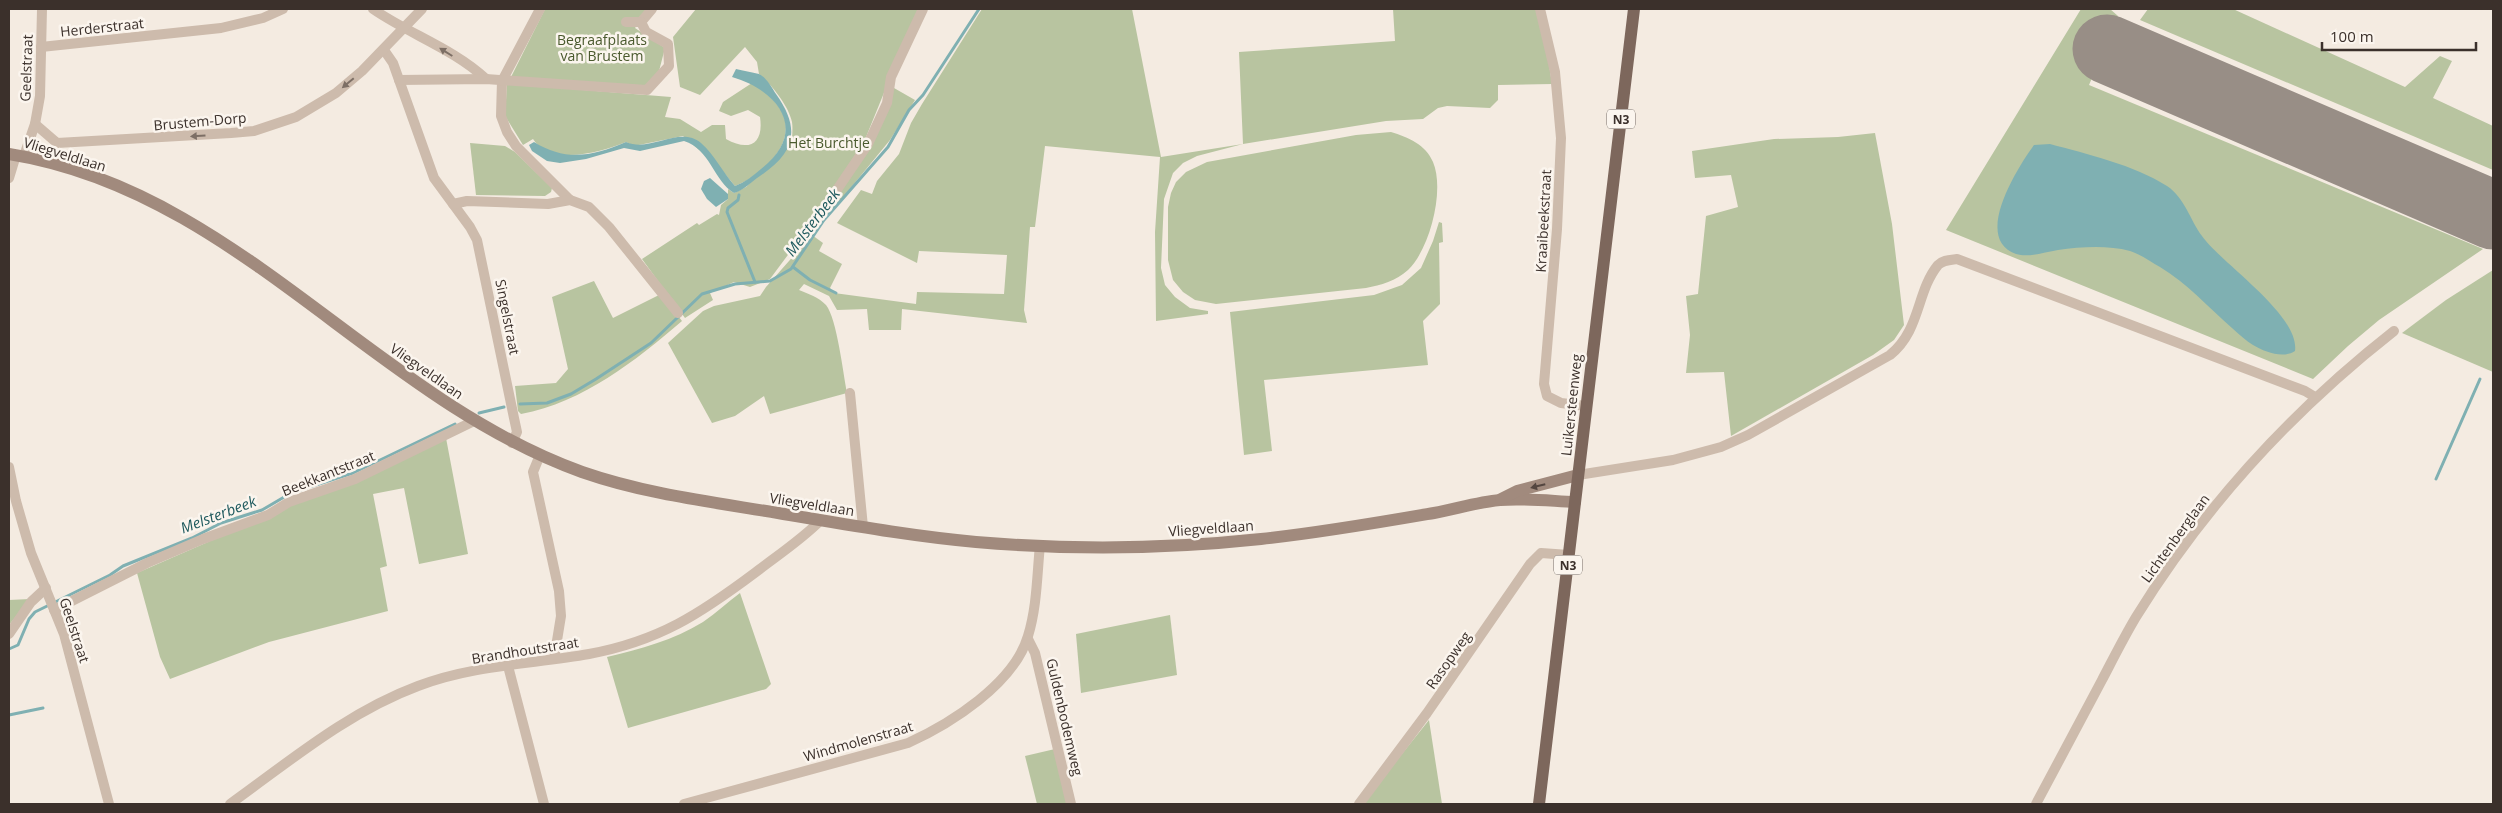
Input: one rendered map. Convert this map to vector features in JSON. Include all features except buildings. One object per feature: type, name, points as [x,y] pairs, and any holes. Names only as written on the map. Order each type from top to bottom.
[{"type":"main road","name":"Luikersteenweg","points":[[1539,804],[1634,9]]},
{"type":"main road","name":"Vliegveldlaan","points":[[16,155],[62,166],[105,182],[161,206],[210,232],[423,387],[474,421],[512,443],[540,455],[586,473],[639,489],[863,527],[971,541],[1112,547],[1232,542],[1335,530],[1499,500],[1575,502]]},
{"type":"main road","name":"Vliegveldlaan","points":[[1499,500],[1517,491],[1578,475]]},
{"type":"street","name":"Geelstraat","points":[[9,178],[16,155],[35,124],[40,96],[42,9]]},
{"type":"street","name":"Herderstraat","points":[[41,47],[221,28],[263,18],[283,9]]},
{"type":"street","points":[[373,9],[479,72],[486,79]]},
{"type":"street","name":"Brustem-Dorp","points":[[35,124],[57,143],[254,131],[296,117],[336,93],[384,50],[422,9]]},
{"type":"street","points":[[540,9],[502,81],[501,116],[507,132],[516,146],[570,200],[589,207],[609,227],[678,313]]},
{"type":"street","points":[[642,22],[652,9]]},
{"type":"street","points":[[800,244],[849,173],[878,124],[887,103],[891,77],[923,9]]},
{"type":"street","name":"Kraaibeekstraat","points":[[1540,9],[1555,72],[1561,138],[1557,229],[1544,384],[1547,396],[1561,403],[1586,406]]},
{"type":"street","points":[[626,22],[642,22]]},
{"type":"street","points":[[399,80],[486,79],[647,90],[669,66],[668,44],[646,32],[642,22]]},
{"type":"street","name":"Singelstraat","points":[[384,50],[393,63],[434,178],[470,227],[481,252],[517,432],[512,443]]},
{"type":"street","points":[[453,204],[467,201],[548,204],[570,200]]},
{"type":"street","points":[[1578,475],[1649,465],[1706,451],[1748,435],[1890,355],[1901,345],[1909,333],[1931,278],[1939,265],[1944,261],[1957,259],[2305,391],[2315,397]]},
{"type":"street","name":"Lichtenberglaan","points":[[2036,804],[2135,618],[2174,558],[2243,471],[2315,397],[2394,331]]},
{"type":"street","name":"Vliegveldlaan","points":[[850,393],[863,527]]},
{"type":"street","name":"Beekkantstraat","points":[[52,604],[203,539],[268,515],[289,502],[355,479],[474,421]]},
{"type":"street","points":[[540,455],[533,472],[559,591],[560,616],[554,659]]},
{"type":"street","name":"Geelstraat","points":[[9,467],[16,501],[29,544],[64,634],[109,804]]},
{"type":"street","name":"Brandhoutstraat","points":[[230,804],[333,730],[377,704],[420,685],[508,666],[627,646],[647,639],[691,618],[806,535],[821,520]]},
{"type":"street","name":"Windmolenstraat","points":[[684,804],[870,755],[908,743],[942,728],[972,706],[996,684],[1012,666],[1028,639],[1033,616],[1040,545]]},
{"type":"street","name":"Rasopweg","points":[[1359,804],[1427,713],[1530,564],[1541,553],[1569,555]]},
{"type":"street","points":[[9,634],[31,602],[46,588]]},
{"type":"street","name":"Guldenbodemweg","points":[[1028,639],[1035,652],[1071,804]]},
{"type":"street","points":[[508,666],[544,804]]},
{"type":"green space","name":"Begraafplaats van Brustem","points":[[545,9],[649,9],[635,28],[665,48],[659,71],[651,87],[511,77]]},
{"type":"green space","name":"Het Burchtje","points":[[696,9],[918,9],[864,142],[799,240],[770,279],[750,287],[734,282],[710,293],[713,300],[685,318],[642,259],[697,223],[699,225],[717,214],[719,215],[721,205],[728,199],[728,189],[734,193],[746,187],[792,142],[792,122],[787,109],[774,89],[759,74],[757,62],[745,47],[700,95],[680,87],[673,37]]},
{"type":"green space","points":[[982,9],[1132,9],[1161,157],[1243,144],[1197,156],[1183,163],[1173,173],[1164,199],[1161,268],[1165,285],[1175,297],[1190,308],[1208,311],[1208,314],[1156,321],[1155,232],[1160,157],[1045,146],[1035,227],[1030,227],[1024,310],[1027,323],[902,309],[901,330],[869,330],[867,309],[837,310],[829,296],[804,284],[799,290],[820,300],[830,312],[847,393],[770,414],[764,396],[735,416],[712,423],[668,343],[703,311],[714,306],[760,296],[812,235],[823,243],[819,251],[842,264],[830,288],[834,293],[916,304],[917,292],[1004,294],[1007,255],[919,251],[917,263],[837,223],[861,190],[872,194],[877,181],[899,154],[911,123],[922,104]]},
{"type":"green space","points":[[1393,9],[1536,9],[1547,51],[1552,84],[1498,85],[1498,100],[1490,108],[1447,106],[1438,108],[1423,119],[1386,121],[1243,144],[1239,52],[1395,41]]},
{"type":"green space","points":[[2081,9],[2110,9],[2118,16],[2089,85],[2483,249],[2379,320],[2313,379],[1946,230]]},
{"type":"green space","points":[[2148,9],[2233,9],[2405,87],[2440,56],[2452,61],[2433,98],[2493,126],[2493,170],[2140,20]]},
{"type":"green space","points":[[752,83],[769,96],[782,112],[786,124],[785,136],[781,147],[766,167],[756,175],[735,186],[720,168],[683,136],[634,146],[626,142],[590,153],[564,155],[552,153],[541,148],[533,139],[523,145],[505,116],[507,84],[671,97],[665,117],[680,119],[701,132],[712,125],[725,125],[726,139],[734,143],[748,145],[753,143],[760,134],[760,117],[748,110],[731,116],[719,111],[723,102]]},
{"type":"green space","points":[[894,88],[915,100],[890,140],[812,235]]},
{"type":"green space","points":[[1391,132],[1404,136],[1421,146],[1430,156],[1436,174],[1436,203],[1429,234],[1416,260],[1403,274],[1388,282],[1366,288],[1216,304],[1195,300],[1183,292],[1173,280],[1168,260],[1168,207],[1176,182],[1186,172],[1207,162],[1356,135]]},
{"type":"green space","points":[[1875,133],[1892,224],[1904,325],[1894,340],[1873,355],[1731,436],[1724,372],[1686,373],[1690,335],[1686,296],[1698,294],[1706,216],[1738,207],[1731,175],[1695,178],[1692,151],[1774,139],[1838,137]]},
{"type":"green space","points":[[470,143],[505,146],[515,152],[552,188],[551,192],[545,196],[476,195]]},
{"type":"green space","points":[[1439,222],[1442,223],[1443,242],[1439,243],[1440,304],[1423,321],[1428,365],[1264,380],[1272,451],[1244,455],[1230,312],[1374,295],[1402,285],[1421,268]]},
{"type":"green space","points":[[2493,270],[2493,372],[2402,333],[2446,300]]},
{"type":"green space","points":[[594,281],[613,318],[661,294],[682,321],[646,351],[608,378],[566,400],[521,414],[518,411],[515,386],[556,383],[568,369],[552,297]]},
{"type":"green space","points":[[446,438],[468,554],[419,564],[404,488],[373,494],[387,566],[380,568],[388,611],[269,642],[170,679],[160,657],[137,573]]},
{"type":"green space","points":[[740,593],[771,684],[766,689],[628,728],[607,657],[644,647],[680,634],[703,622]]},
{"type":"green space","points":[[30,599],[9,625],[9,600]]},
{"type":"green space","points":[[1170,615],[1177,675],[1081,693],[1076,634]]},
{"type":"green space","points":[[1429,720],[1442,804],[1362,804]]},
{"type":"green space","points":[[1055,749],[1067,804],[1037,804],[1025,756]]},
{"type":"water","points":[[736,69],[762,75],[784,107],[791,129],[787,149],[781,158],[747,186],[734,193],[721,181],[700,151],[684,141],[640,151],[624,148],[586,159],[560,163],[547,161],[532,151],[529,145],[534,142],[557,152],[580,155],[602,151],[626,142],[645,144],[674,138],[692,138],[706,147],[735,186],[752,176],[776,155],[783,141],[786,127],[782,114],[775,103],[764,92],[749,83],[732,77]]},
{"type":"water","points":[[2050,144],[2125,166],[2154,179],[2173,191],[2212,248],[2273,306],[2293,337],[2295,351],[2285,354],[2268,352],[2248,342],[2179,280],[2134,252],[2094,247],[2021,255],[2003,246],[1998,234],[1998,219],[2002,202],[2018,169],[2034,145]]},
{"type":"water","points":[[710,178],[728,194],[728,199],[716,207],[707,199],[701,189],[704,181]]},
{"type":"waterway","name":"Melsterbeek","points":[[520,404],[547,403],[571,394],[596,379],[651,343],[702,294],[735,284],[770,281],[791,269],[824,220],[888,147],[909,110],[923,95],[979,9]]},
{"type":"waterway","points":[[739,195],[738,200],[728,208],[727,212],[755,282]]},
{"type":"waterway","points":[[793,267],[810,280],[836,293]]},
{"type":"waterway","points":[[2436,479],[2480,379]]},
{"type":"waterway","name":"Melsterbeek","points":[[479,413],[504,407]]},
{"type":"waterway","name":"Melsterbeek","points":[[9,649],[18,645],[29,619],[35,612],[110,575],[123,566],[192,538],[221,523],[262,510],[291,493],[353,473],[455,424]]},
{"type":"waterway","points":[[9,715],[43,708]]},
{"type":"runway","points":[[2107,49],[2493,215]]}]
